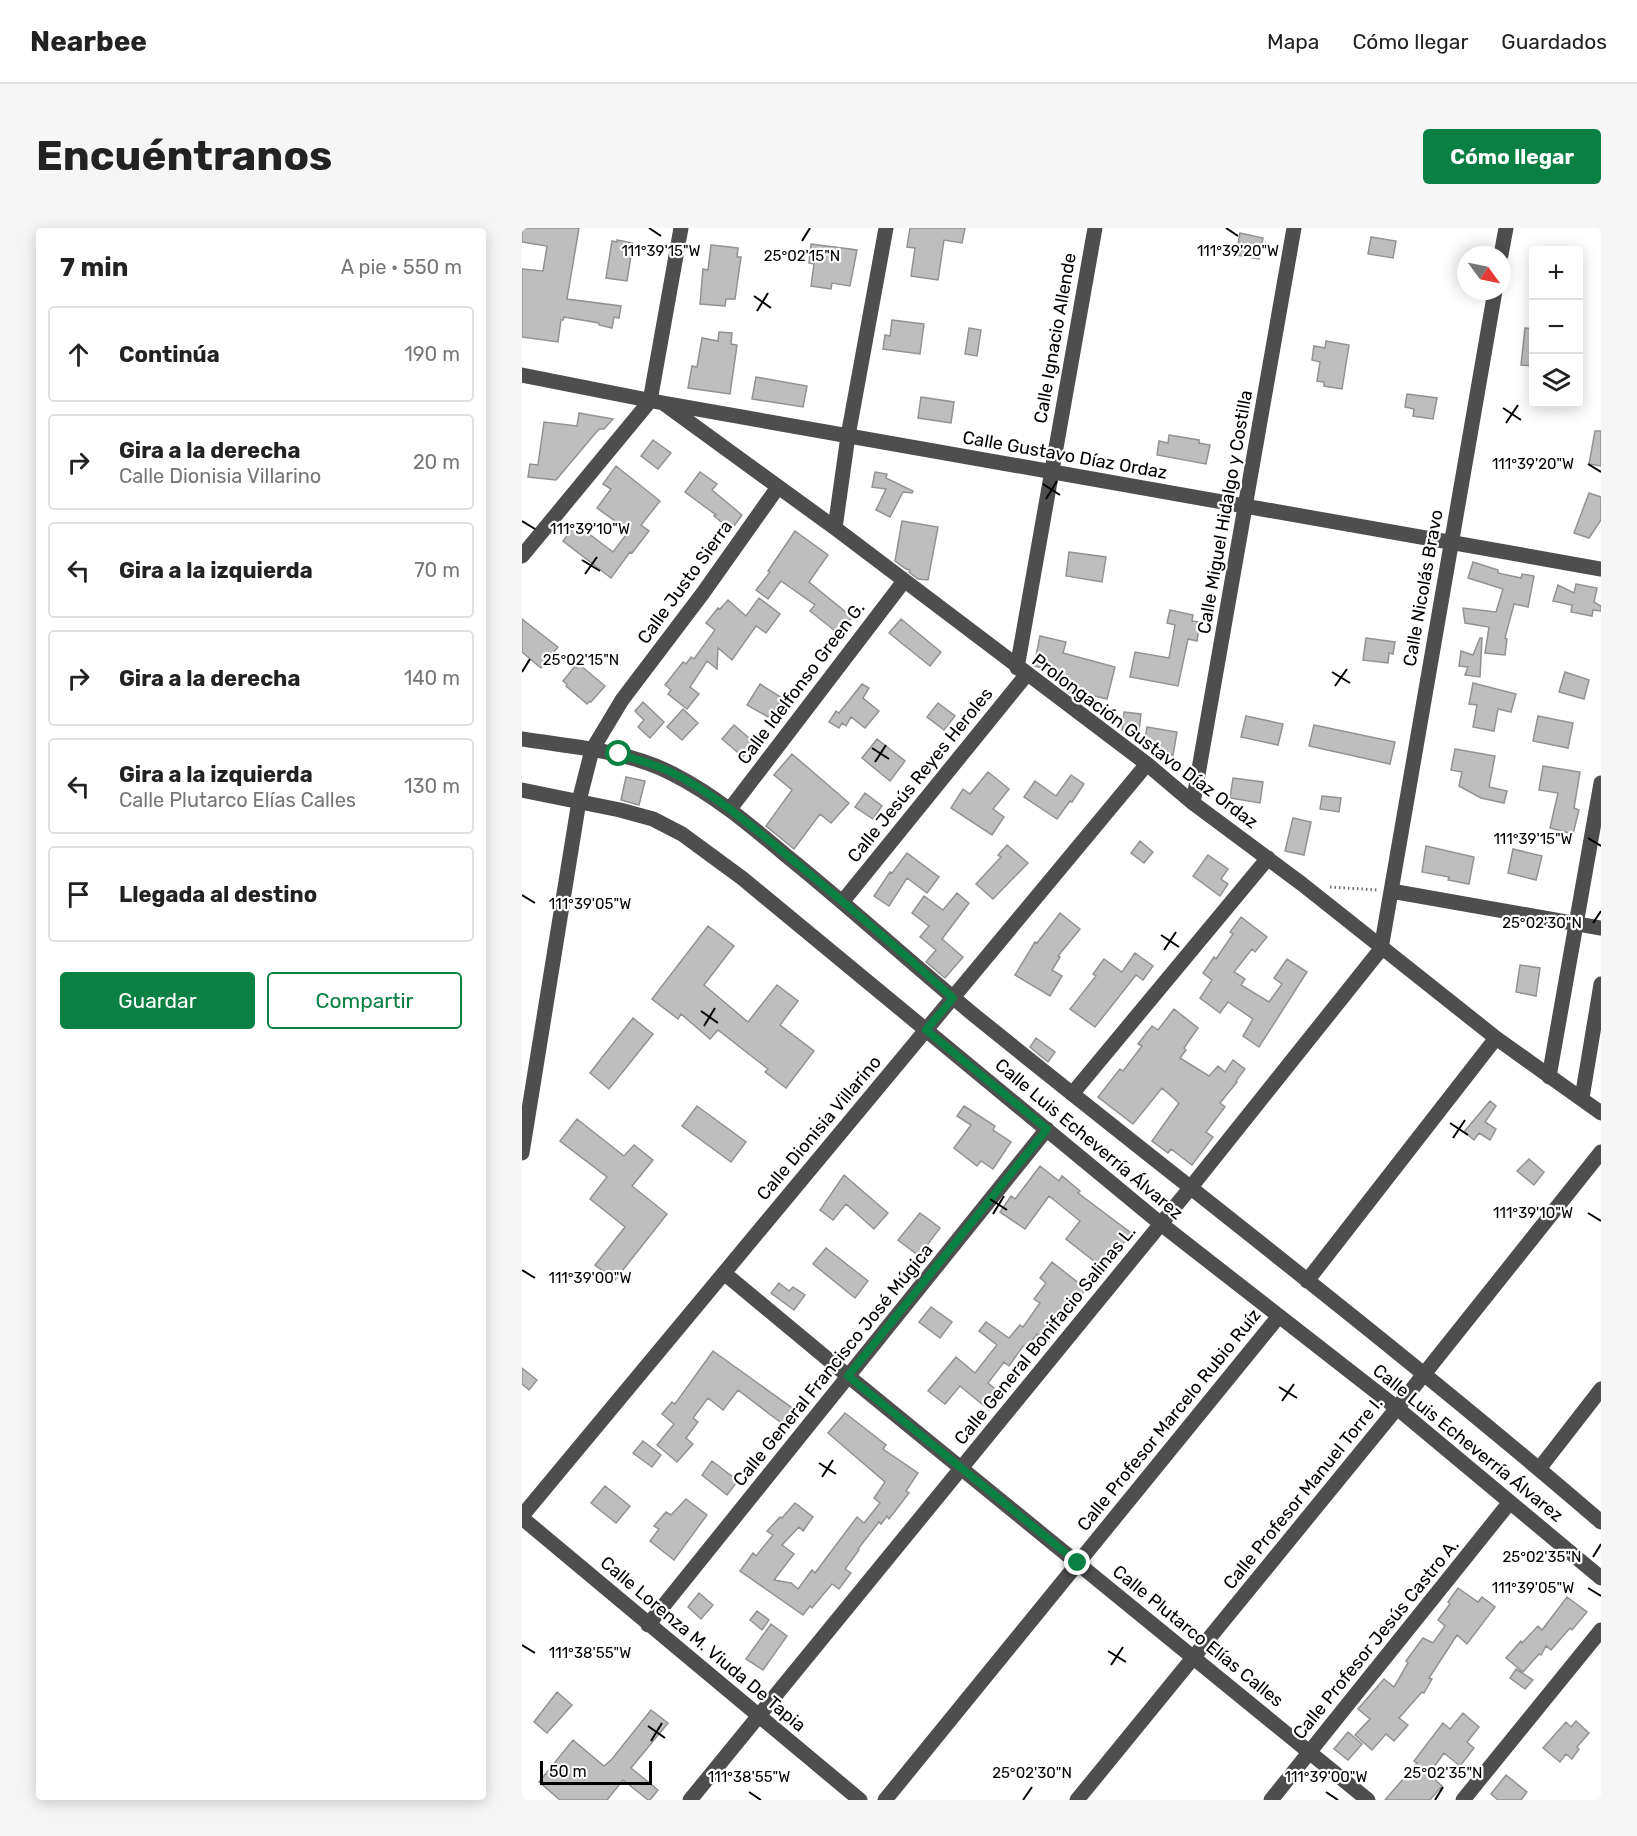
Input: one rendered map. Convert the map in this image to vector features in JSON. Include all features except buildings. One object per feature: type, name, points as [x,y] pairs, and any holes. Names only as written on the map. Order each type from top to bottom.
[{"type":"street","points":[[522,556],[657,402],[681,228]]},
{"type":"street","points":[[835,528],[848,436],[886,228]]},
{"type":"street","name":"Calle Ignacio Allende","points":[[1022,671],[1051,472],[1095,228]]},
{"type":"street","name":"Calle Miguel Hidalgo y Costilla","points":[[1193,803],[1294,228]]},
{"type":"street","points":[[1503,246],[1506,228]]},
{"type":"street","name":"Calle Nicolás Bravo","points":[[1382,949],[1493,300]]},
{"type":"street","name":"Calle Gustavo Díaz Ordaz","points":[[522,375],[657,402],[1601,569]]},
{"type":"street","name":"Prolongación Gustavo Díaz Ordaz","points":[[657,402],[835,528],[1147,764],[1193,803],[1302,884],[1496,1038],[1601,1113]]},
{"type":"street","name":"Calle Justo Sierra","points":[[522,1150],[579,801],[592,750],[622,700],[703,593],[778,487]]},
{"type":"street","name":"Calle Idelfonso Green G.","points":[[730,809],[904,581]]},
{"type":"street","name":"Calle Jesús Reyes Heroles","points":[[843,901],[1022,671]]},
{"type":"street","name":"Calle Luis Echeverría Álvarez","points":[[522,739],[619,754],[647,763],[670,772],[730,809],[843,901],[953,998],[1191,1186],[1601,1522]]},
{"type":"street","name":"Calle Dionisia Villarino","points":[[522,1517],[1147,764]]},
{"type":"street","points":[[1549,1077],[1601,783]]},
{"type":"street","name":"Calle Luis Echeverría Álvarez","points":[[522,790],[643,815],[682,834],[742,878],[1161,1224],[1397,1408],[1601,1578]]},
{"type":"street","points":[[1072,1094],[1268,858]]},
{"type":"street","points":[[1391,891],[1601,928]]},
{"type":"street","name":"Calle General Bonifacio Salinas L.","points":[[690,1800],[1161,1224],[1382,949]]},
{"type":"street","points":[[1582,1098],[1601,984]]},
{"type":"street","points":[[1307,1281],[1496,1038]]},
{"type":"street","name":"Calle General Francisco José Múgica","points":[[648,1625],[1047,1129]]},
{"type":"street","name":"Calle Profesor Manuel Torre I.","points":[[1077,1800],[1424,1375],[1601,1152]]},
{"type":"street","name":"Calle Plutarco Elías Calles","points":[[724,1273],[1368,1800]]},
{"type":"street","name":"Calle Profesor Marcelo Rubio Ruíz","points":[[885,1800],[1279,1316]]},
{"type":"street","points":[[1539,1469],[1601,1389]]},
{"type":"street","name":"Calle Profesor Jesús Castro A.","points":[[1271,1800],[1510,1502]]},
{"type":"street","name":"Calle Lorenza M. Viuda De Tapia","points":[[522,1517],[648,1625],[860,1800]]},
{"type":"street","points":[[1463,1800],[1601,1630]]},
{"type":"path","points":[[1302,884],[1391,891]]},
{"type":"route","points":[[619,754],[670,772],[698,788],[730,809],[843,901],[953,998],[926,1030],[1047,1129],[848,1376],[1078,1563]]}]
